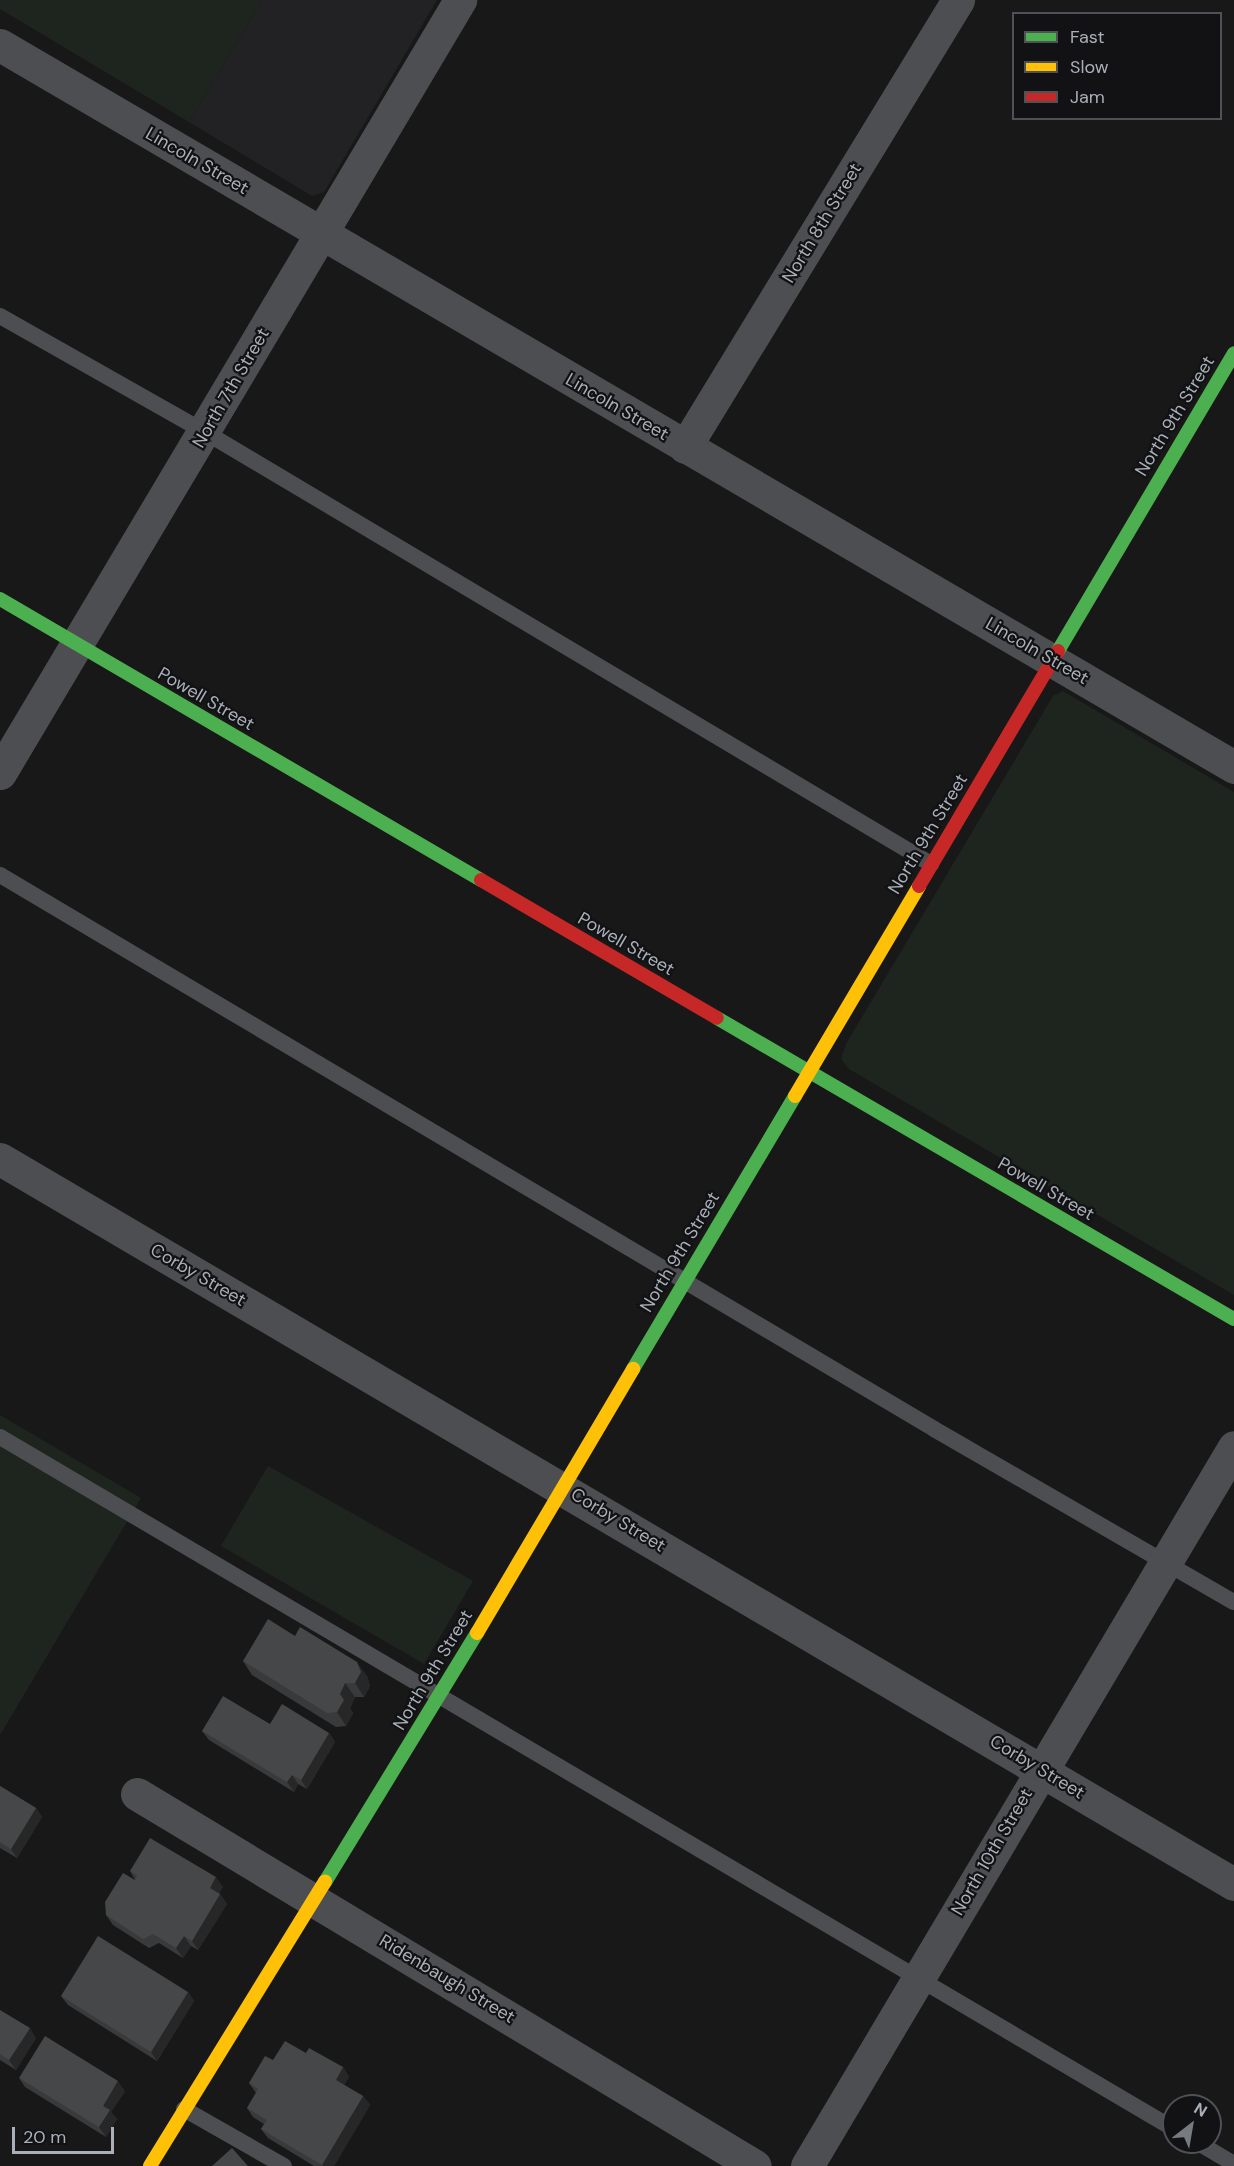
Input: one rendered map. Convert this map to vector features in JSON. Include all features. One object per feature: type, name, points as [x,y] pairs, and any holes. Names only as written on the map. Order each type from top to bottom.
[{"type":"street","name":"North 7th Street","points":[[0,773],[460,0]]},
{"type":"street","name":"North 8th Street","points":[[686,447],[958,0]]},
{"type":"street","name":"Lincoln Street","points":[[0,45],[1234,767]]},
{"type":"street","name":"North 9th Street","points":[[150,2166],[439,1697],[561,1487],[1234,352]]},
{"type":"street","name":"Powell Street","points":[[0,599],[1234,1319]]},
{"type":"street","name":"Corby Street","points":[[0,1159],[1234,1884]]},
{"type":"street","name":"North 10th Street","points":[[807,2166],[1040,1769],[1167,1563],[1234,1447]]},
{"type":"street","name":"Ridenbaugh Street","points":[[137,1794],[755,2166]]},
{"type":"lane","points":[[0,316],[205,432],[931,864]]},
{"type":"lane","points":[[0,875],[684,1282],[1234,1602]]},
{"type":"lane","points":[[0,1437],[1162,2122]]},
{"type":"lane","points":[[184,2109],[284,2166]]},
{"type":"lane","points":[[1217,2154],[1234,2164]]},
{"type":"shaded area","points":[[0,0],[262,0],[189,122],[0,9]]},
{"type":"shaded area","points":[[262,0],[437,0],[324,192],[312,196],[189,122]]},
{"type":"shaded area","points":[[1063,691],[1234,792],[1234,1295],[849,1069],[841,1059],[846,1044],[1053,696]]},
{"type":"shaded area","points":[[0,1415],[141,1498],[0,1735]]},
{"type":"shaded area","points":[[268,1466],[473,1581],[424,1664],[221,1546]]},
{"type":"building","points":[[268,1619],[295,1636],[300,1627],[357,1662],[361,1672],[355,1683],[345,1683],[340,1694],[344,1700],[337,1712],[327,1713],[243,1661]]},
{"type":"building","points":[[223,1696],[270,1724],[282,1704],[329,1733],[301,1780],[292,1775],[287,1782],[202,1731]]},
{"type":"building","points":[[0,1786],[36,1808],[11,1849],[0,1842]]},
{"type":"building","points":[[150,1838],[216,1877],[210,1888],[220,1894],[192,1941],[184,1936],[176,1948],[153,1934],[143,1939],[106,1915],[105,1902],[123,1873],[135,1880],[137,1876],[130,1871]]},
{"type":"building","points":[[98,1936],[188,1992],[151,2052],[61,1996]]},
{"type":"building","points":[[0,2010],[30,2028],[9,2060],[0,2054]]},
{"type":"building","points":[[45,2036],[118,2081],[103,2106],[110,2110],[99,2127],[19,2078]]},
{"type":"building","points":[[285,2041],[306,2053],[309,2048],[343,2067],[336,2080],[363,2096],[322,2165],[261,2129],[267,2120],[247,2108],[258,2089],[249,2083],[265,2056],[273,2060]]},
{"type":"building","points":[[232,2148],[248,2166],[212,2166]]},
{"type":"traffic: fast","points":[[1058,651],[1234,353]]},
{"type":"traffic: fast","points":[[0,599],[481,880]]},
{"type":"traffic: fast","points":[[717,1018],[1234,1319]]},
{"type":"traffic: fast","points":[[633,1369],[795,1096]]},
{"type":"traffic: fast","points":[[325,1882],[477,1633]]},
{"type":"traffic: slow","points":[[795,1096],[919,886]]},
{"type":"traffic: slow","points":[[477,1633],[633,1369]]},
{"type":"traffic: slow","points":[[150,2166],[325,1882]]},
{"type":"traffic: jam","points":[[919,886],[1058,651]]},
{"type":"traffic: jam","points":[[481,880],[717,1018]]}]
